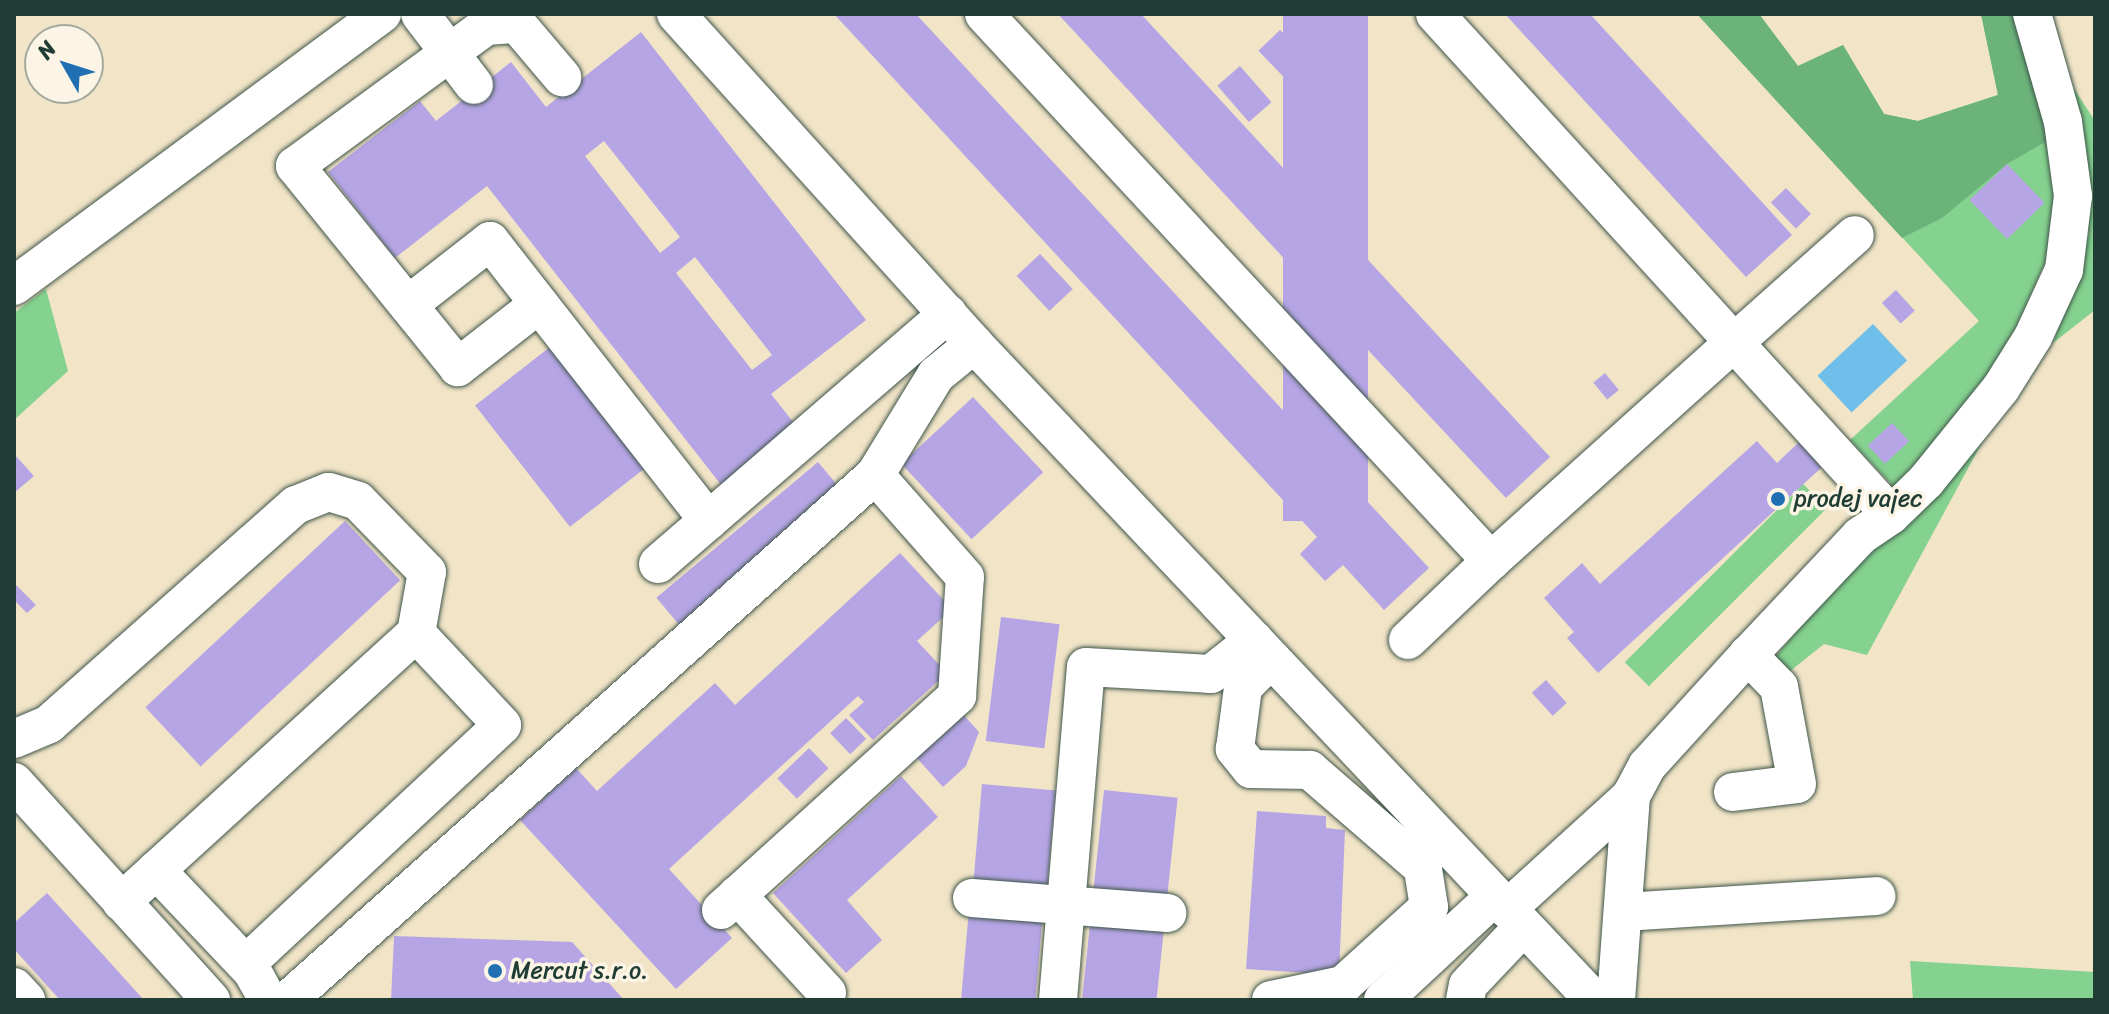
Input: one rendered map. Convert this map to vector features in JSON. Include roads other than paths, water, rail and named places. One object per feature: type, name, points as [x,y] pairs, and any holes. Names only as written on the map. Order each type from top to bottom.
[{"type":"street","points":[[14,286],[382,14]]},
{"type":"street","points":[[420,14],[474,85]]},
{"type":"street","points":[[676,14],[974,344],[1594,1000]]},
{"type":"street","points":[[984,14],[1491,561]]},
{"type":"street","points":[[1435,14],[1891,515]]},
{"type":"street","points":[[1383,1000],[1509,910],[1631,796],[1647,766],[1860,536],[1891,515],[1926,481],[2001,388],[2052,304],[2064,270],[2073,196],[2069,158],[2032,14]]},
{"type":"street","points":[[539,304],[458,367],[295,166],[448,49],[486,26],[517,24],[562,77]]},
{"type":"street","points":[[1408,640],[1491,561],[1855,235]]},
{"type":"street","points":[[408,305],[490,241],[709,521]]},
{"type":"street","points":[[658,564],[948,314]]},
{"type":"street","points":[[288,1000],[875,475],[936,375],[974,344]]},
{"type":"street","points":[[827,993],[729,902],[957,696],[965,577],[875,475]]},
{"type":"street","points":[[14,739],[49,724],[296,505],[329,492],[358,501],[427,572],[416,633],[121,902]]},
{"type":"street","points":[[246,964],[502,725],[416,633]]},
{"type":"street","points":[[1058,1000],[1086,667],[1211,674],[1262,650]]},
{"type":"street","points":[[1262,650],[1243,687],[1235,749],[1251,769],[1310,770],[1423,868],[1429,907],[1343,985],[1271,1000]]},
{"type":"street","points":[[1733,792],[1797,784],[1779,687],[1748,655]]},
{"type":"street","points":[[14,782],[211,1000]]},
{"type":"street","points":[[1616,1000],[1631,796]]},
{"type":"street","points":[[156,870],[246,964],[268,1000]]},
{"type":"street","points":[[1623,912],[1876,896]]},
{"type":"street","points":[[972,898],[1066,908],[1075,903],[1167,913]]},
{"type":"street","points":[[1470,995],[1509,910]]},
{"type":"street","points":[[14,987],[26,1000]]},
{"type":"water","points":[[1873,324],[1907,361],[1852,412],[1817,376]]},
{"type":"place","name":"prodej vajec","points":[[1778,499]]},
{"type":"place","name":"Mercut s.r.o.","points":[[495,971]]}]
